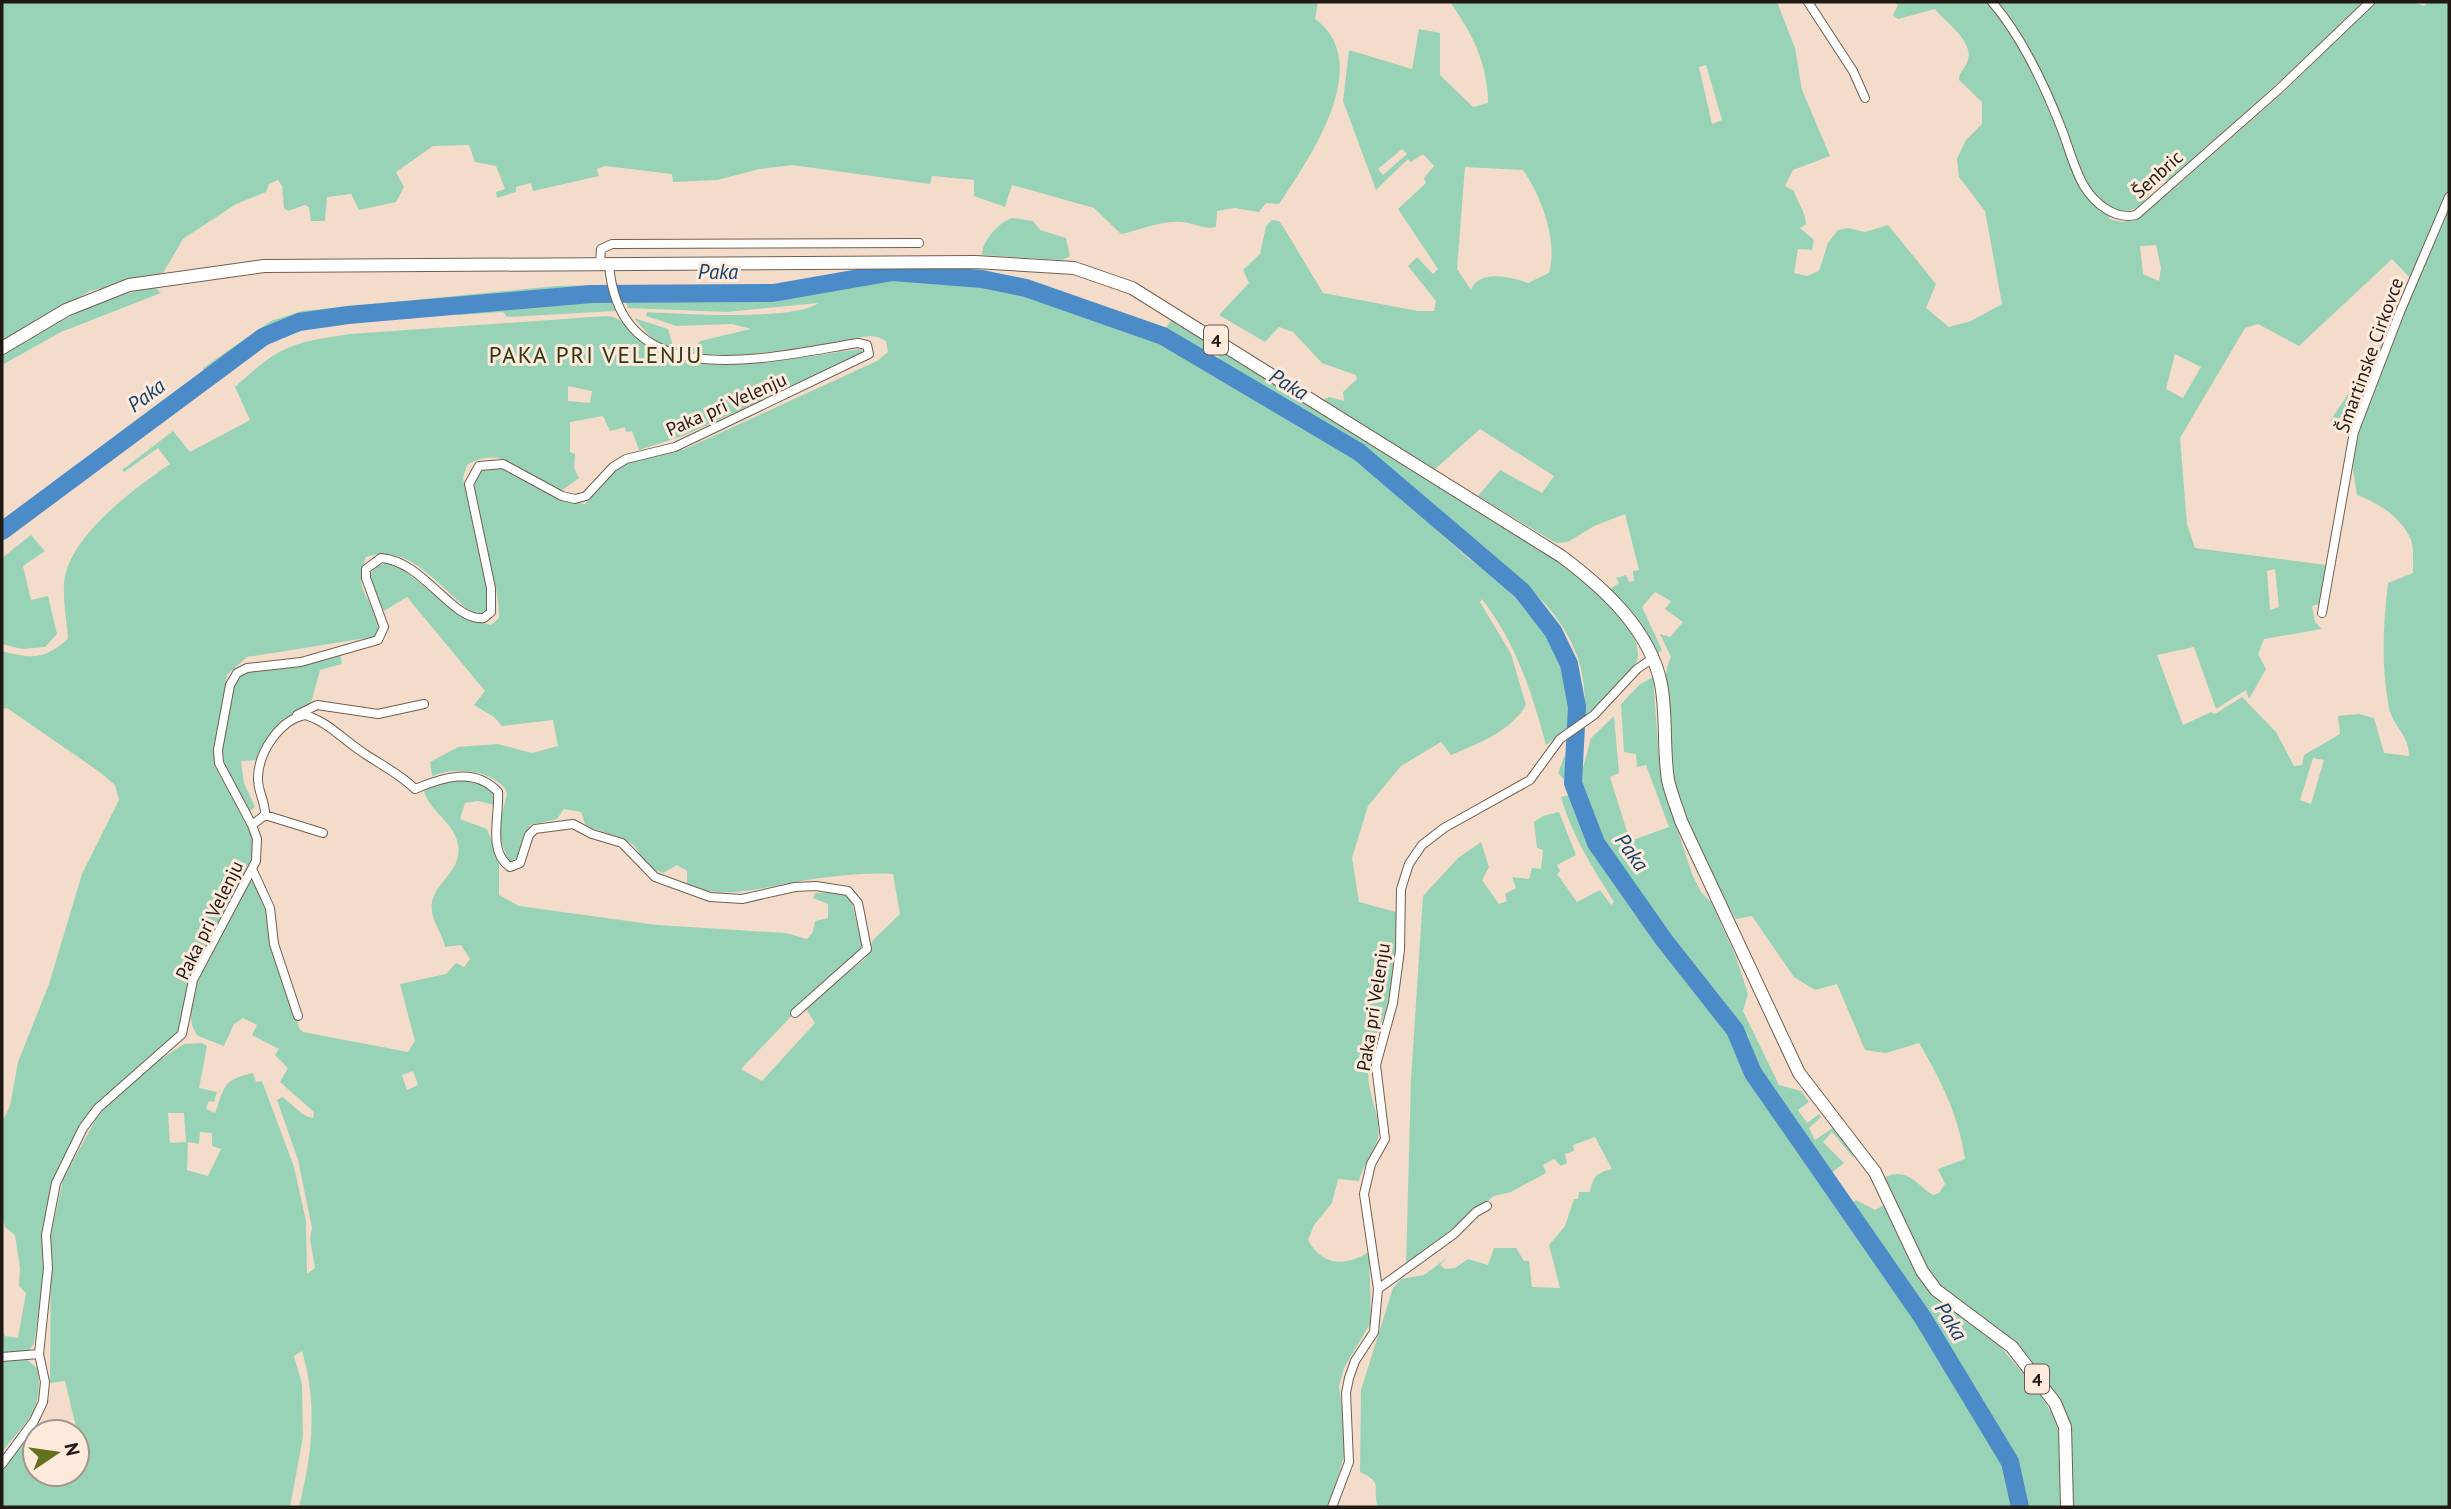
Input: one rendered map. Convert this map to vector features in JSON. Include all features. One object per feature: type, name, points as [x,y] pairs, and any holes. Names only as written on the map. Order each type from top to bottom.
[{"type":"main road","name":"4","points":[[2,348],[103,293],[129,285],[181,276],[304,265],[975,262],[1053,265],[1099,274],[1156,302],[1561,556],[1609,597],[1631,623],[1653,658],[1661,685],[1669,781],[1681,821],[1799,1073],[1875,1172],[1917,1261],[1936,1290],[2012,1347],[2055,1403],[2065,1427],[2067,1507]]},
{"type":"street","points":[[1808,2],[1853,71],[1865,98]]},
{"type":"street","name":"Šenbric","points":[[1992,2],[2002,14],[2046,92],[2084,187],[2116,216],[2126,217],[2136,215],[2277,90],[2370,2]]},
{"type":"street","name":"Šmartinske Cirkovce","points":[[2322,613],[2354,432],[2400,312],[2449,197]]},
{"type":"street","points":[[605,263],[601,249],[611,244],[919,243]]},
{"type":"street","name":"Paka pri Velenju","points":[[2,1464],[34,1421],[43,1402],[45,1382],[39,1354],[48,1268],[49,1209],[56,1183],[83,1128],[98,1108],[150,1061],[170,1048],[182,1034],[193,980],[253,871],[257,850],[252,825],[219,763],[218,750],[230,685],[237,673],[247,668],[301,662],[378,640],[384,627],[366,578],[366,569],[381,558],[407,564],[466,615],[476,619],[491,612],[491,588],[469,484],[479,466],[503,464],[562,496],[575,499],[586,496],[613,467],[626,459],[674,447],[869,354],[867,345],[858,343],[743,358],[690,360],[656,347],[637,331],[622,310],[605,263]]},
{"type":"street","name":"Paka pri Velenju","points":[[1332,1507],[1349,1462],[1346,1393],[1349,1378],[1355,1361],[1374,1332],[1378,1289],[1364,1194],[1371,1164],[1385,1139],[1376,1065],[1395,990],[1400,950],[1401,889],[1409,864],[1422,845],[1444,828],[1530,780],[1560,739],[1594,715],[1637,669],[1653,658]]},
{"type":"street","points":[[265,815],[257,775],[272,739],[283,724],[317,705],[378,715],[424,704]]},
{"type":"street","points":[[295,717],[305,715],[329,725],[415,789],[449,776],[465,776],[490,785],[498,792],[496,839],[506,864],[510,867],[520,863],[529,835],[536,830],[573,824],[592,834],[622,843],[655,877],[710,897],[742,899],[805,886],[848,891],[858,903],[867,948],[795,1013]]},
{"type":"street","points":[[252,825],[265,815]]},
{"type":"street","points":[[265,815],[323,833]]},
{"type":"street","points":[[253,871],[270,908],[279,964],[298,1016]]},
{"type":"street","points":[[1378,1289],[1454,1234],[1476,1212],[1487,1206]]},
{"type":"street","points":[[2,1357],[39,1354]]},
{"type":"green space","points":[[2,2],[1318,2],[1315,19],[1332,38],[1339,60],[1338,85],[1320,137],[1279,204],[1266,203],[1259,212],[1235,208],[1217,211],[1216,227],[1174,222],[1121,234],[1094,208],[1012,185],[1005,207],[974,196],[974,180],[932,176],[930,184],[792,165],[760,169],[717,180],[673,182],[672,174],[605,166],[597,169],[599,176],[533,191],[531,183],[516,187],[516,192],[497,198],[496,192],[505,189],[496,166],[475,162],[469,145],[433,146],[396,172],[404,187],[396,202],[359,210],[351,194],[327,197],[325,221],[311,221],[309,207],[305,205],[288,211],[284,208],[282,186],[278,180],[269,184],[266,192],[236,204],[183,239],[163,273],[90,291],[2,342]]},
{"type":"green space","points":[[1450,2],[1777,2],[1795,48],[1802,90],[1830,156],[1793,170],[1785,186],[1794,191],[1804,215],[1806,224],[1800,228],[1814,240],[1812,250],[1798,249],[1794,273],[1807,276],[1819,271],[1828,243],[1838,230],[1848,228],[1865,232],[1888,225],[1936,284],[1926,308],[1949,327],[1971,321],[2002,304],[1985,211],[1959,177],[1957,159],[1966,140],[1982,124],[1982,102],[1959,80],[1969,53],[1957,32],[1935,9],[1898,19],[1893,15],[1898,5],[1894,2],[2363,2],[2290,72],[2168,181],[2157,178],[2141,204],[2129,210],[2112,209],[2109,219],[2122,222],[2136,220],[2170,192],[2284,92],[2375,2],[2413,2],[2424,6],[2428,2],[2449,2],[2449,191],[2411,279],[2392,259],[2299,346],[2258,324],[2245,328],[2180,438],[2187,524],[2195,548],[2326,565],[2320,604],[2312,606],[2315,622],[2322,629],[2264,639],[2258,654],[2266,669],[2249,699],[2246,690],[2216,709],[2194,647],[2157,655],[2183,725],[2211,712],[2215,714],[2242,697],[2276,732],[2294,766],[2302,765],[2304,755],[2340,734],[2338,716],[2359,714],[2374,718],[2384,753],[2409,756],[2404,736],[2389,708],[2384,646],[2388,583],[2413,573],[2412,543],[2395,518],[2373,502],[2357,495],[2353,470],[2356,435],[2395,338],[2401,314],[2449,203],[2449,1507],[2071,1507],[2072,1434],[2058,1400],[2041,1372],[2014,1343],[1935,1283],[1885,1177],[1893,1174],[1905,1175],[1933,1195],[1939,1193],[1945,1184],[1938,1169],[1965,1159],[1954,1113],[1927,1057],[1919,1043],[1886,1053],[1865,1050],[1837,984],[1815,990],[1794,977],[1752,916],[1736,919],[1700,852],[1685,817],[1672,772],[1666,683],[1671,657],[1660,634],[1670,637],[1683,622],[1665,609],[1671,601],[1655,592],[1642,607],[1662,650],[1658,653],[1644,629],[1610,589],[1619,583],[1616,578],[1626,575],[1629,582],[1634,581],[1633,571],[1639,570],[1625,514],[1594,526],[1568,542],[1556,543],[1478,496],[1500,470],[1542,493],[1554,476],[1480,429],[1434,470],[1322,400],[1329,397],[1344,401],[1343,392],[1357,379],[1356,375],[1322,363],[1293,332],[1279,327],[1265,342],[1219,315],[1249,283],[1243,270],[1260,254],[1266,226],[1272,220],[1279,221],[1284,228],[1323,293],[1418,311],[1434,311],[1436,301],[1408,266],[1417,257],[1433,274],[1438,269],[1398,209],[1426,183],[1424,178],[1434,166],[1423,154],[1411,162],[1408,159],[1376,190],[1343,101],[1349,50],[1412,69],[1419,29],[1440,33],[1440,75],[1473,107],[1488,103],[1482,62],[1472,37]],"holes":[[[1706,65],[1722,120],[1712,124],[1699,67]],[[1402,149],[1407,154],[1383,175],[1378,169]],[[1465,167],[1523,170],[1542,206],[1550,233],[1549,273],[1528,283],[1505,277],[1488,277],[1475,283],[1471,290],[1457,269]],[[2156,245],[2161,268],[2159,281],[2143,274],[2140,246]],[[2175,354],[2201,367],[2183,398],[2166,389]],[[2275,569],[2279,607],[2270,610],[2267,571]],[[2313,758],[2324,760],[2311,804],[2300,800]]]},
{"type":"green space","points":[[1012,218],[1033,221],[1040,230],[1066,238],[1070,256],[1062,260],[982,255],[992,233]]},
{"type":"green space","points":[[894,277],[959,279],[992,283],[1023,291],[1156,337],[1353,454],[1468,558],[1528,601],[1526,606],[1542,622],[1563,662],[1572,726],[1546,745],[1522,669],[1504,633],[1482,599],[1480,602],[1511,654],[1526,705],[1503,730],[1483,741],[1451,755],[1441,742],[1401,766],[1368,806],[1352,858],[1359,902],[1396,912],[1396,936],[1390,995],[1372,1048],[1368,1074],[1378,1121],[1378,1137],[1359,1181],[1338,1179],[1332,1203],[1314,1225],[1308,1240],[1320,1255],[1335,1261],[1351,1260],[1369,1252],[1371,1322],[1344,1368],[1339,1386],[1347,1446],[1329,1507],[299,1507],[310,1449],[312,1410],[302,1351],[294,1356],[302,1384],[303,1437],[290,1507],[2,1507],[1,1481],[4,1465],[21,1440],[21,1488],[91,1488],[91,1418],[74,1418],[65,1381],[50,1383],[51,1235],[63,1179],[97,1117],[147,1068],[184,1044],[202,1043],[207,1046],[199,1088],[217,1092],[214,1102],[209,1101],[206,1109],[215,1113],[223,1090],[230,1082],[253,1073],[256,1082],[262,1081],[294,1167],[306,1221],[307,1274],[315,1268],[310,1239],[312,1228],[298,1160],[277,1100],[282,1097],[309,1117],[313,1118],[314,1112],[280,1082],[288,1068],[275,1055],[279,1049],[252,1035],[257,1025],[243,1018],[234,1024],[224,1046],[198,1036],[191,1021],[192,1002],[198,980],[220,933],[253,878],[268,910],[299,1028],[303,1032],[408,1052],[415,1041],[400,984],[446,974],[456,963],[464,967],[470,959],[461,945],[445,947],[432,914],[435,894],[453,869],[458,854],[456,837],[431,805],[424,791],[439,781],[467,780],[493,790],[494,805],[478,801],[465,803],[460,819],[487,829],[499,859],[499,895],[519,906],[657,925],[786,933],[807,939],[813,932],[815,921],[828,918],[828,904],[813,898],[815,893],[849,892],[863,948],[802,1005],[741,1069],[762,1081],[815,1023],[805,1007],[866,958],[873,940],[900,914],[893,874],[838,876],[736,892],[700,889],[687,885],[687,871],[677,865],[663,873],[647,867],[631,843],[585,824],[581,812],[564,809],[557,819],[530,825],[518,859],[508,862],[498,830],[507,794],[505,788],[480,773],[451,771],[432,776],[430,762],[458,747],[498,744],[532,753],[558,746],[553,720],[502,726],[494,717],[474,705],[485,691],[407,597],[384,611],[372,587],[372,573],[375,568],[393,562],[464,618],[491,625],[499,618],[498,601],[475,499],[476,479],[483,470],[498,467],[561,500],[585,504],[622,464],[685,449],[877,361],[888,352],[886,341],[869,336],[758,353],[714,357],[680,354],[660,344],[634,318],[668,329],[673,346],[695,348],[700,341],[751,329],[732,324],[677,326],[646,316],[647,312],[762,314],[805,309],[818,303],[727,312],[628,308],[625,299],[739,302]],"holes":[[[413,1071],[418,1085],[407,1090],[402,1075]],[[168,1113],[184,1113],[186,1142],[170,1143]],[[200,1132],[212,1133],[212,1146],[221,1149],[208,1176],[187,1170],[188,1142],[199,1144]]]},
{"type":"green space","points":[[607,285],[609,291],[384,307],[303,316],[270,329],[204,374],[203,368],[271,321],[302,311],[556,286]]},
{"type":"green space","points":[[155,287],[161,293],[61,332],[2,365],[2,355],[75,314],[114,298]]},
{"type":"green space","points":[[611,298],[615,311],[507,317],[503,312],[458,315],[454,309]]},
{"type":"green space","points":[[606,316],[623,322],[662,355],[691,363],[714,365],[765,362],[862,349],[863,354],[683,436],[639,450],[632,431],[626,432],[625,427],[610,431],[603,416],[570,422],[570,452],[575,454],[574,468],[579,478],[561,491],[537,480],[506,460],[481,459],[467,465],[463,478],[490,605],[488,613],[480,617],[428,573],[399,556],[383,554],[366,557],[362,583],[364,593],[378,616],[379,636],[247,657],[227,675],[214,756],[218,772],[249,823],[255,857],[190,978],[179,1034],[97,1103],[82,1123],[53,1178],[43,1228],[45,1267],[34,1344],[27,1352],[2,1353],[2,1331],[5,1336],[18,1338],[26,1293],[19,1286],[20,1268],[15,1235],[5,1227],[2,1215],[2,1122],[10,1106],[18,1062],[49,984],[82,874],[119,800],[115,785],[101,773],[7,708],[2,709],[2,651],[37,656],[52,651],[68,639],[64,584],[68,566],[77,549],[105,515],[170,464],[158,448],[124,472],[122,470],[173,431],[190,452],[250,420],[235,387],[250,373],[286,348],[350,334]],"holes":[[[568,386],[592,391],[590,403],[568,401]]]},
{"type":"green space","points":[[1173,318],[1212,344],[1204,355],[1164,330]]},
{"type":"green space","points":[[2389,333],[2352,429],[2330,421],[2385,339]]},
{"type":"green space","points":[[1222,351],[1546,551],[1572,571],[1606,601],[1632,634],[1638,649],[1636,663],[1627,677],[1585,718],[1584,685],[1577,657],[1558,620],[1534,592],[1448,526],[1378,460],[1348,437],[1215,362]]},
{"type":"green space","points":[[31,535],[45,551],[23,566],[31,600],[48,596],[57,634],[45,647],[22,649],[2,644],[2,558]]},
{"type":"green space","points":[[340,653],[342,664],[320,670],[311,703],[280,722],[259,760],[241,761],[244,783],[255,807],[250,811],[225,768],[221,740],[233,687],[241,675],[252,669]]},
{"type":"green space","points":[[1653,677],[1659,759],[1670,807],[1692,874],[1701,892],[1711,902],[1736,957],[1748,994],[1743,1011],[1779,1085],[1801,1091],[1809,1102],[1798,1110],[1807,1123],[1819,1114],[1821,1117],[1809,1128],[1815,1140],[1834,1127],[1856,1155],[1853,1157],[1832,1132],[1823,1142],[1844,1163],[1829,1175],[1757,1072],[1748,1036],[1669,941],[1599,839],[1579,783],[1591,738],[1614,716],[1619,773],[1610,777],[1630,841],[1669,827],[1646,765],[1637,767],[1636,754],[1624,752],[1621,704],[1639,685]]},
{"type":"green space","points":[[1571,751],[1567,783],[1558,773],[1564,757]]},
{"type":"green space","points":[[1570,795],[1602,860],[1642,919],[1732,1032],[1742,1067],[1811,1167],[1847,1208],[1856,1200],[1875,1210],[1884,1205],[1920,1280],[1944,1305],[1994,1339],[2042,1396],[2055,1420],[2062,1443],[2060,1507],[1378,1507],[1375,1483],[1360,1472],[1361,1390],[1393,1288],[1401,1279],[1424,1275],[1448,1257],[1440,1265],[1445,1269],[1455,1268],[1468,1259],[1488,1265],[1494,1248],[1516,1248],[1524,1261],[1529,1261],[1532,1287],[1560,1288],[1549,1245],[1565,1226],[1579,1192],[1590,1192],[1596,1176],[1612,1169],[1595,1137],[1573,1145],[1574,1151],[1565,1154],[1567,1163],[1561,1166],[1554,1159],[1543,1165],[1546,1173],[1511,1192],[1494,1196],[1406,1265],[1411,1079],[1423,896],[1458,858],[1481,842],[1489,867],[1482,880],[1499,904],[1507,901],[1505,894],[1516,888],[1512,877],[1529,879],[1532,868],[1541,869],[1543,850],[1537,848],[1534,822],[1543,816],[1559,812],[1576,855],[1557,865],[1560,871],[1557,874],[1577,902],[1600,890],[1611,905],[1614,902],[1571,825],[1561,797]]},
{"type":"green space","points":[[26,1359],[38,1369],[39,1384],[31,1415],[29,1418],[21,1418],[21,1429],[2,1452],[2,1360]]},
{"type":"waterway","name":"Paka","points":[[2,531],[263,337],[299,322],[348,315],[591,294],[773,293],[893,272],[982,279],[1026,288],[1163,336],[1359,452],[1522,591],[1553,631],[1569,664],[1577,707],[1573,783],[1596,843],[1664,940],[1735,1030],[1753,1073],[1923,1318],[2010,1462],[2020,1507]]},
{"type":"district","name":"PAKA PRI VELENJU","points":[[596,354]]}]
